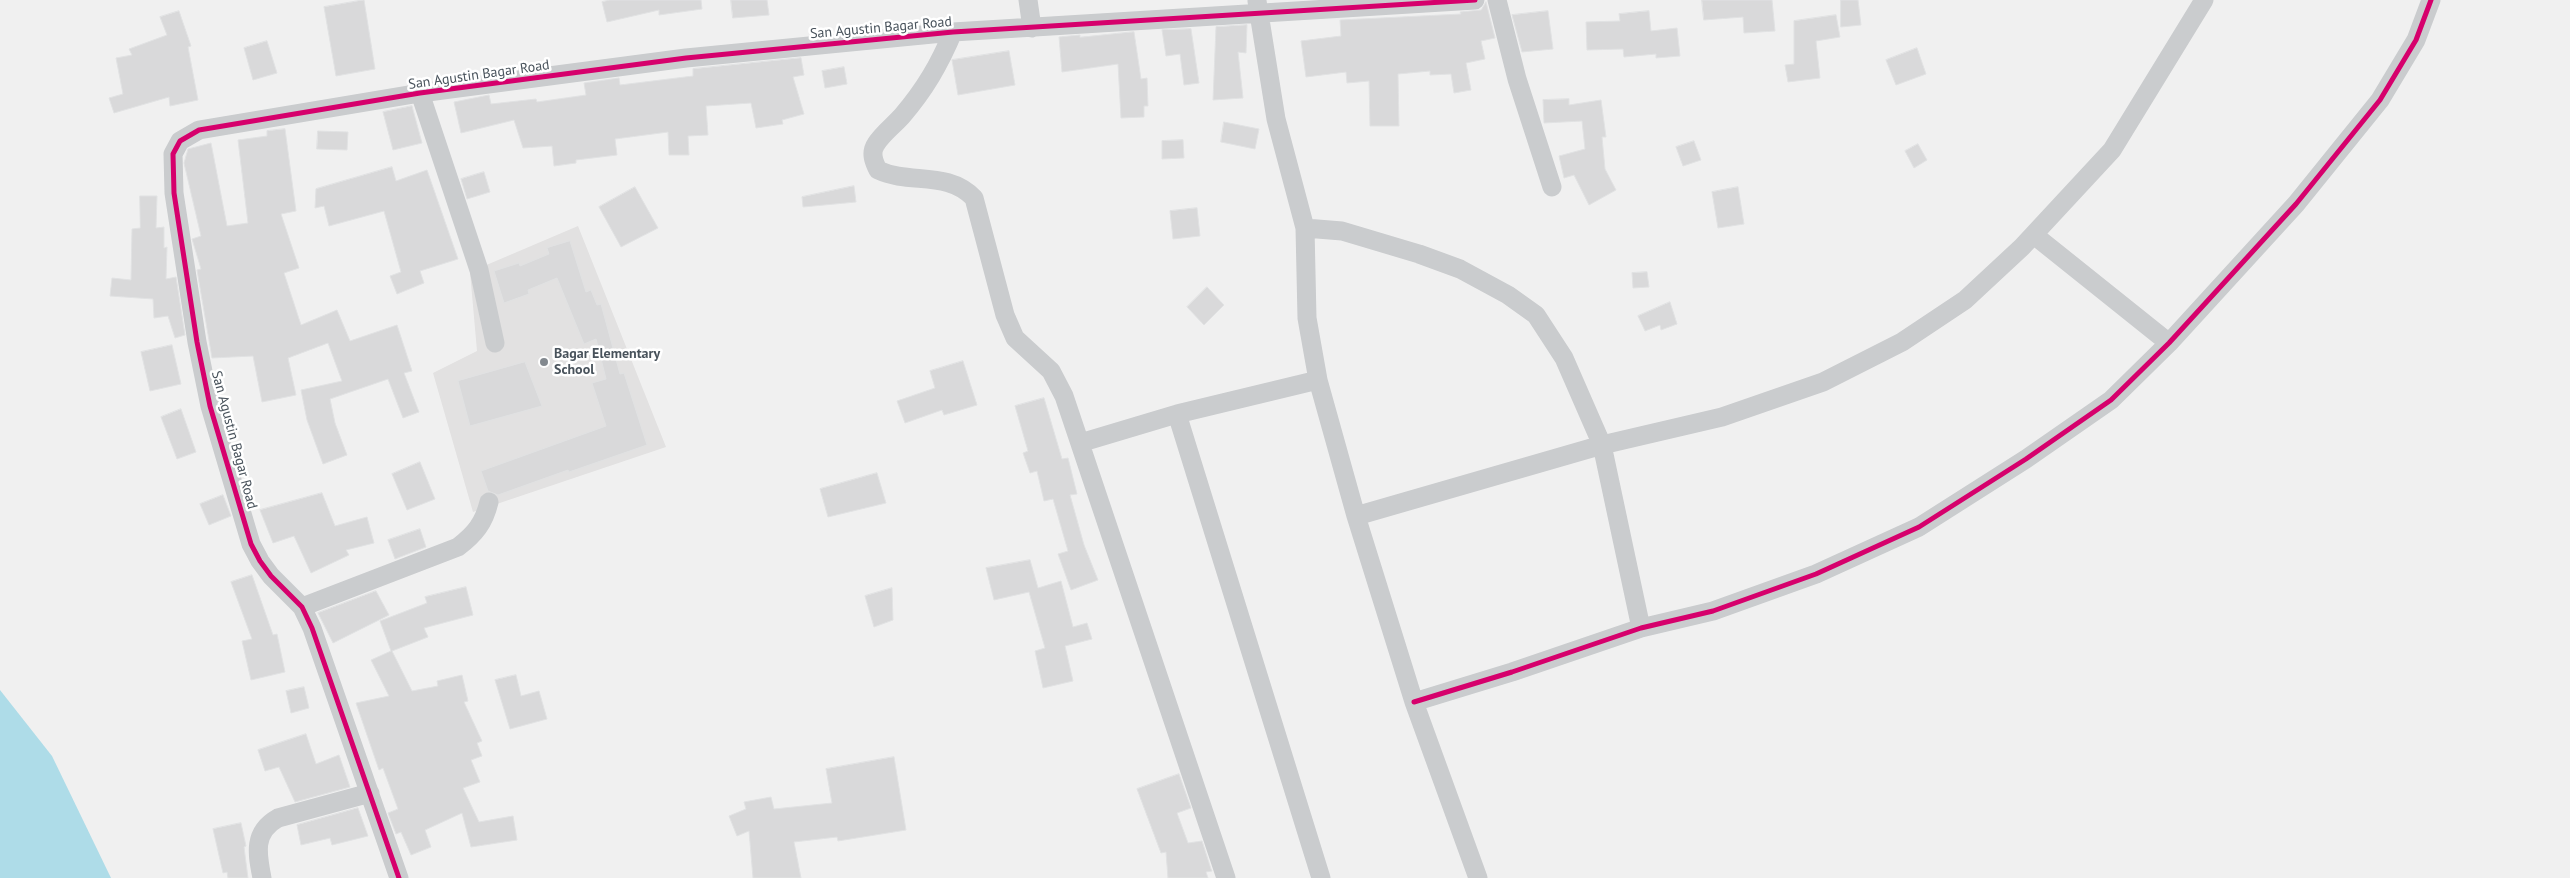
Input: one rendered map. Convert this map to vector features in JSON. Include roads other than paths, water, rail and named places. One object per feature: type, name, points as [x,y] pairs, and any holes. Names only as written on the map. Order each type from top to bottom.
[{"type":"street","points":[[1028,0],[1032,28]]},
{"type":"street","name":"San Agustin Bagar Road","points":[[399,878],[312,628],[302,607],[272,576],[260,561],[251,544],[210,406],[174,193],[173,154],[180,141],[199,130],[420,94],[686,58],[953,32],[1032,28],[1257,6],[1475,0]]},
{"type":"street","points":[[1497,0],[1517,79],[1552,187]]},
{"type":"street","points":[[1356,516],[1602,445],[1722,417],[1823,382],[1902,342],[1964,300],[2034,235],[2112,150],[2204,0]]},
{"type":"street","points":[[1414,702],[1512,672],[1641,628],[1713,611],[1816,574],[1919,527],[2026,459],[2111,400],[2169,343],[2296,204],[2380,100],[2416,40],[2431,0]]},
{"type":"street","points":[[1257,6],[1276,118],[1305,228],[1307,318],[1318,380],[1356,516],[1414,702],[1478,878]]},
{"type":"street","points":[[953,32],[931,80],[902,117],[876,144],[873,160],[878,170],[889,175],[926,177],[948,182],[965,189],[974,198],[1005,315],[1015,338],[1051,371],[1058,382],[1226,878]]},
{"type":"street","points":[[420,94],[477,261],[495,343]]},
{"type":"street","points":[[1305,228],[1342,231],[1460,269],[1508,295],[1536,316],[1564,358],[1602,445],[1641,628]]},
{"type":"street","points":[[2034,235],[2169,343]]},
{"type":"street","points":[[1080,443],[1177,414],[1318,380]]},
{"type":"street","points":[[1177,414],[1322,878]]},
{"type":"street","points":[[302,607],[458,547],[475,534],[485,518],[489,502]]},
{"type":"street","points":[[262,878],[259,842],[261,832],[268,824],[278,818],[370,793]]},
{"type":"water","points":[[0,690],[52,756],[111,878],[0,878]]},
{"type":"place","name":"Bagar Elementary School","points":[[544,362]]}]
